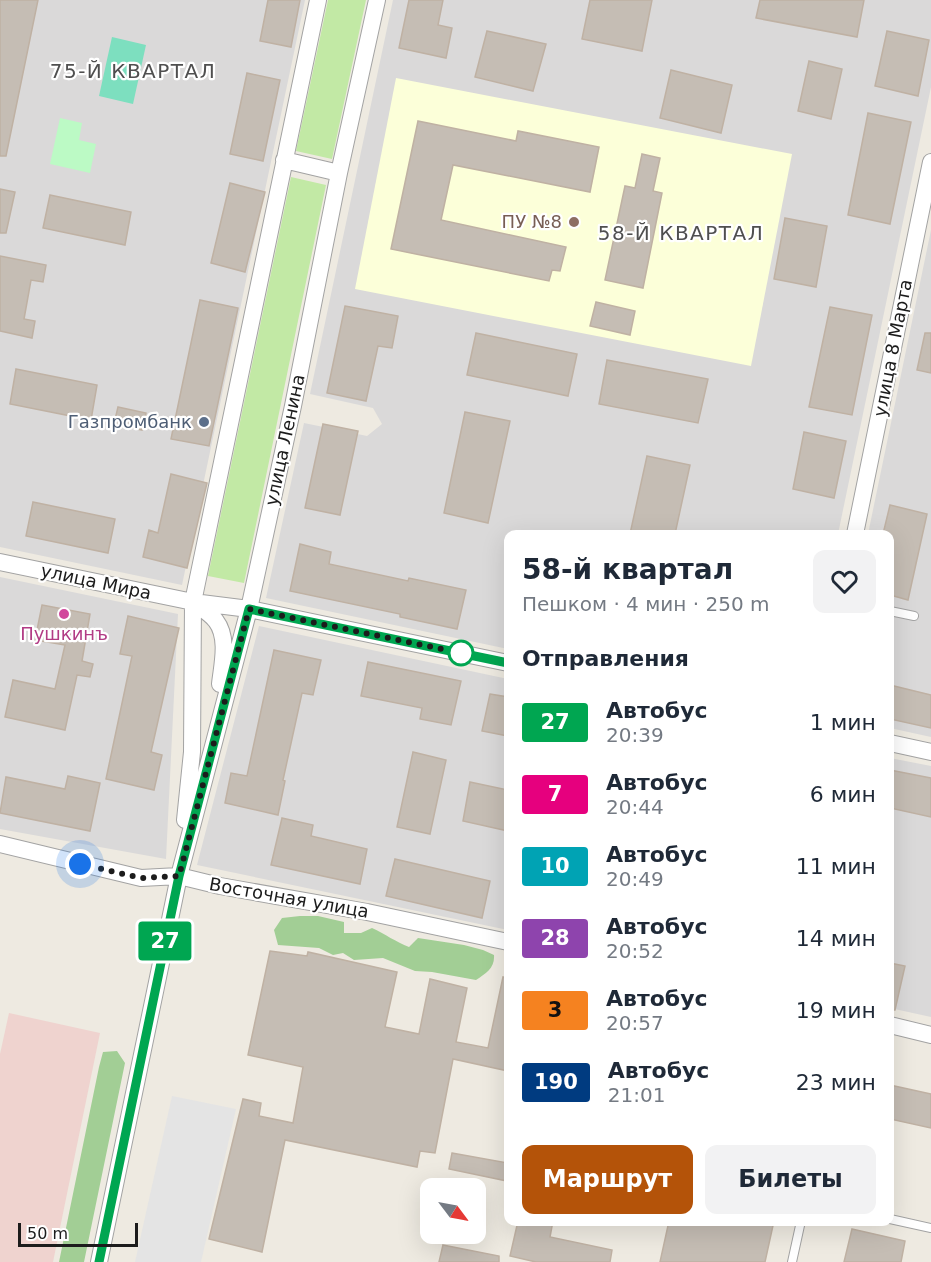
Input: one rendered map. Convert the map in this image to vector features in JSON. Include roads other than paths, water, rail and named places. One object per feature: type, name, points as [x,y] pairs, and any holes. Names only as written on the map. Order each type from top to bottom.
[{"type":"street","name":"улица Ленина","points":[[179,876],[192,752],[193,602],[318,0]]},
{"type":"street","name":"улица Ленина","points":[[99,1262],[179,876],[249,609],[293,406],[339,172],[377,0]]},
{"type":"street","points":[[284,160],[339,172]]},
{"type":"street","name":"улица 8 Марта","points":[[856,530],[931,162]]},
{"type":"street","name":"улица Мира","points":[[0,562],[193,602],[249,609],[504,662]]},
{"type":"street","name":"улица Мира","points":[[193,602],[216,621],[222,635],[224,652],[213,742]]},
{"type":"street","points":[[894,744],[931,752]]},
{"type":"street","name":"Восточная улица","points":[[0,844],[141,878],[179,876],[504,941]]},
{"type":"street","points":[[894,1027],[931,1035]]},
{"type":"lane","points":[[894,612],[914,616]]},
{"type":"lane","points":[[894,1220],[931,1228]]},
{"type":"lane","points":[[792,1262],[800,1226]]},
{"type":"place","name":"ПУ №8","points":[[574,222]]},
{"type":"place","name":"Газпромбанк","points":[[204,422]]},
{"type":"place","name":"Пушкинъ","points":[[64,614]]},
{"type":"district","name":"75-Й КВАРТАЛ","points":[[133,71]]},
{"type":"district","name":"58-Й КВАРТАЛ","points":[[681,233]]}]
